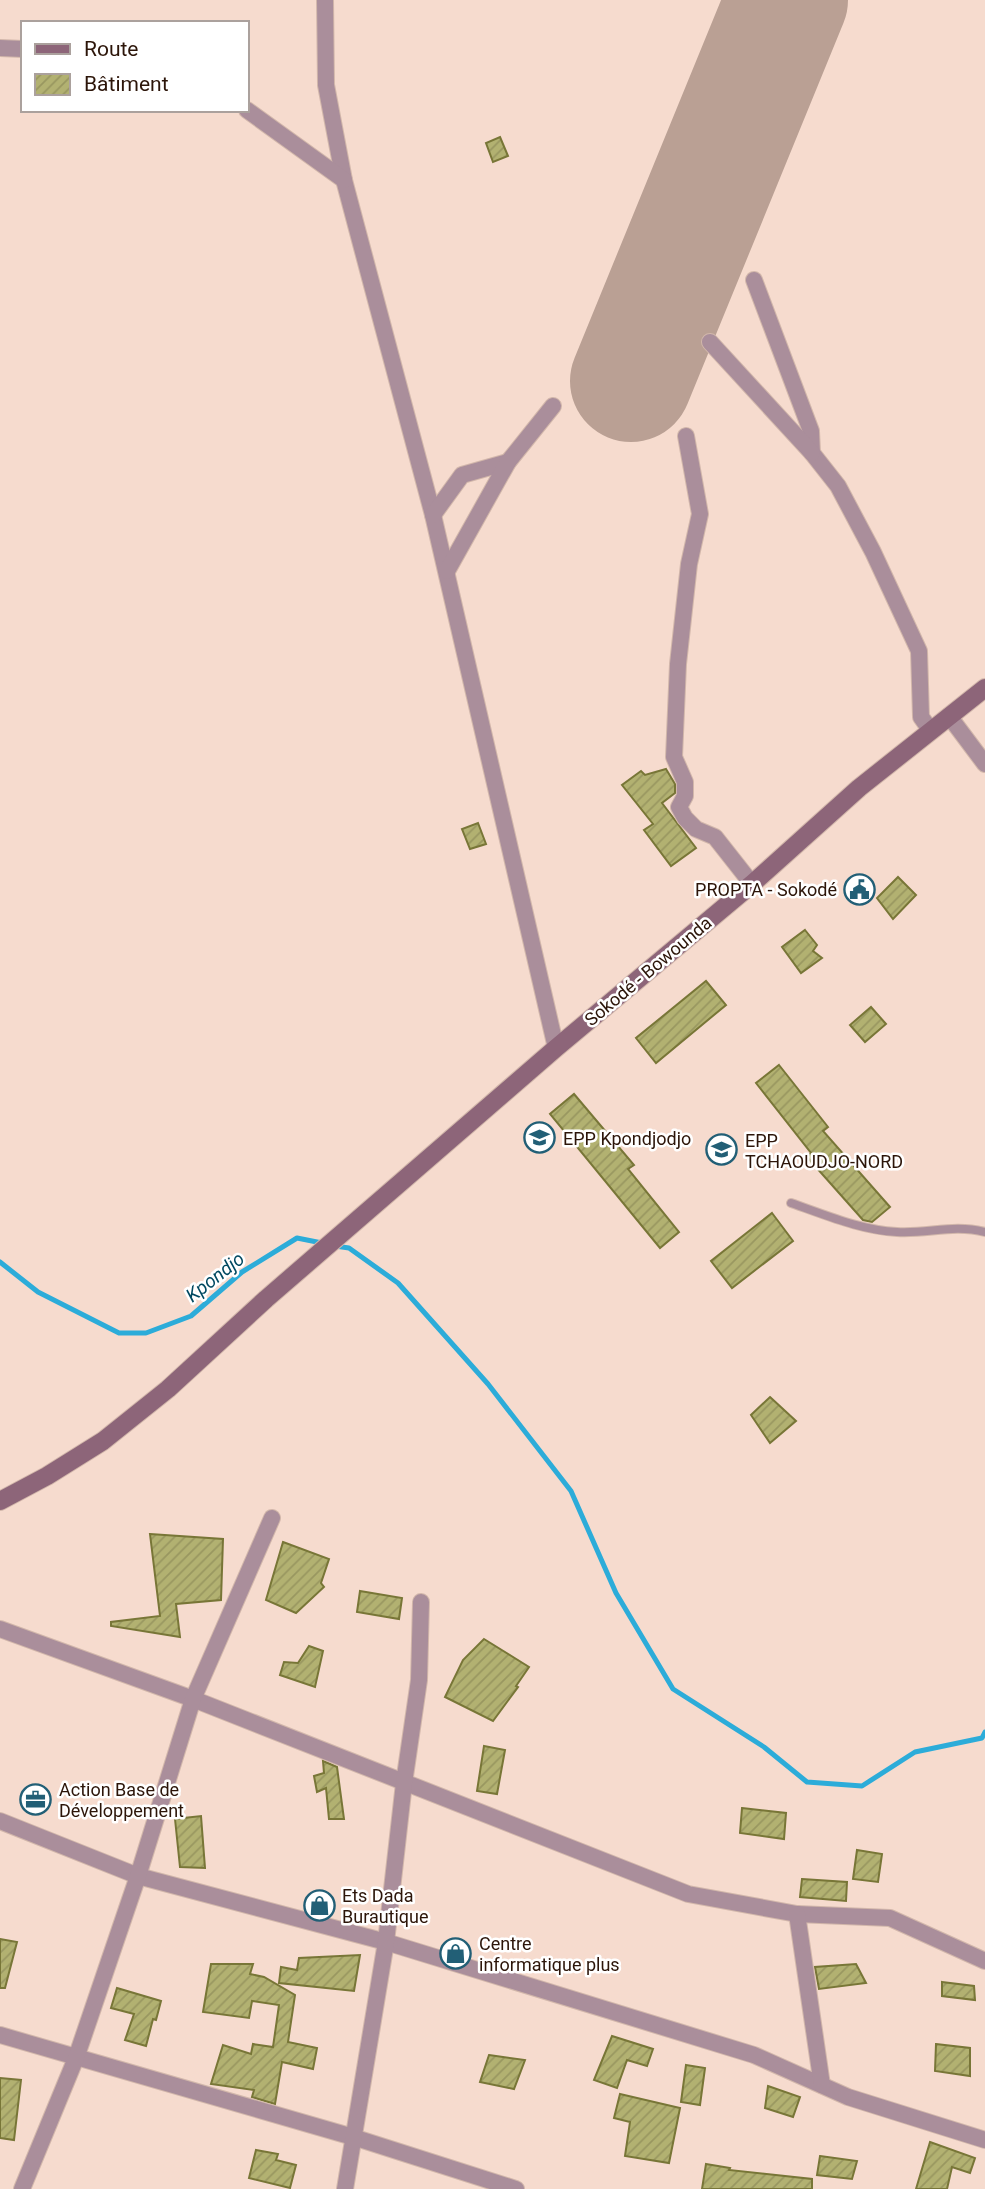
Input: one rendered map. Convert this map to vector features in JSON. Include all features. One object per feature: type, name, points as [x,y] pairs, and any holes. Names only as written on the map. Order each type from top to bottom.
[{"type":"main road","name":"Sokodé - Bowounda","points":[[0,1501],[103,1441],[169,1390],[266,1299],[556,1048],[752,884],[859,788],[985,688]]},
{"type":"street","points":[[325,0],[326,85],[344,180],[447,571],[556,1048]]},
{"type":"street","points":[[0,48],[21,49]]},
{"type":"street","points":[[248,111],[344,180]]},
{"type":"street","points":[[754,279],[811,431],[812,453]]},
{"type":"street","points":[[710,342],[812,453],[838,486],[873,552],[919,651],[921,717],[931,731]]},
{"type":"street","points":[[447,571],[508,462],[553,406]]},
{"type":"street","points":[[686,436],[700,514],[688,564],[678,664],[674,757],[685,782],[685,796],[679,807],[696,829],[715,837],[752,884]]},
{"type":"street","points":[[433,515],[462,475],[508,462]]},
{"type":"street","points":[[949,716],[985,764]]},
{"type":"street","points":[[22,2189],[76,2058],[138,1876],[193,1699],[272,1518]]},
{"type":"street","points":[[345,2189],[386,1942],[419,1680],[421,1602]]},
{"type":"street","points":[[0,1629],[193,1699],[688,1894],[797,1914],[890,1918],[985,1961]]},
{"type":"street","points":[[0,1821],[138,1876],[386,1942],[754,2055],[848,2097],[985,2140]]},
{"type":"street","points":[[797,1914],[822,2085]]},
{"type":"street","points":[[0,2035],[353,2137],[516,2189]]},
{"type":"lane","points":[[791,1203],[870,1230],[901,1233],[967,1228],[985,1232]]},
{"type":"building","points":[[500,137],[508,156],[493,162],[486,143]]},
{"type":"building","points":[[666,769],[675,784],[675,793],[662,803],[696,848],[671,866],[644,830],[653,824],[622,785],[641,771],[645,775]]},
{"type":"building","points":[[478,823],[486,844],[470,849],[462,829]]},
{"type":"building","points":[[898,877],[916,895],[893,919],[877,898]]},
{"type":"building","points":[[805,930],[817,945],[813,951],[822,958],[801,973],[782,947]]},
{"type":"building","points":[[706,981],[726,1005],[656,1063],[636,1038]]},
{"type":"building","points":[[871,1007],[886,1024],[865,1042],[850,1025]]},
{"type":"building","points":[[779,1065],[828,1127],[823,1131],[890,1207],[872,1222],[863,1220],[807,1157],[811,1153],[756,1083]]},
{"type":"building","points":[[574,1094],[634,1165],[628,1169],[679,1232],[660,1248],[550,1114]]},
{"type":"building","points":[[772,1213],[793,1241],[732,1288],[711,1261]]},
{"type":"building","points":[[770,1397],[796,1421],[770,1443],[751,1415]]},
{"type":"building","points":[[150,1534],[223,1539],[221,1600],[176,1604],[180,1637],[111,1626],[111,1622],[160,1616]]},
{"type":"building","points":[[283,1542],[329,1559],[321,1583],[324,1587],[296,1613],[266,1600]]},
{"type":"building","points":[[360,1591],[402,1598],[399,1619],[357,1612]]},
{"type":"building","points":[[484,1639],[529,1667],[493,1721],[445,1697],[463,1660]]},
{"type":"building","points":[[309,1646],[323,1651],[315,1687],[280,1675],[284,1662],[298,1663]]},
{"type":"building","points":[[484,1746],[505,1750],[497,1794],[477,1791]]},
{"type":"building","points":[[323,1761],[337,1767],[344,1819],[329,1819],[326,1788],[317,1792],[314,1776],[324,1773]]},
{"type":"building","points":[[742,1808],[786,1813],[784,1839],[740,1833]]},
{"type":"building","points":[[201,1816],[205,1868],[180,1867],[175,1819]]},
{"type":"building","points":[[857,1850],[882,1854],[878,1882],[853,1879]]},
{"type":"building","points":[[802,1879],[847,1882],[846,1901],[800,1897]]},
{"type":"building","points":[[0,1939],[17,1942],[5,1988],[0,1988]]},
{"type":"building","points":[[360,1955],[354,1991],[279,1983],[281,1967],[297,1970],[299,1958]]},
{"type":"building","points":[[211,1964],[253,1964],[250,1974],[264,1977],[295,1995],[288,2042],[317,2048],[313,2069],[282,2062],[275,2104],[252,2097],[254,2090],[211,2084],[223,2045],[251,2054],[253,2044],[273,2047],[279,2005],[252,2001],[249,2018],[203,2012]]},
{"type":"building","points":[[856,1964],[866,1983],[819,1989],[815,1967]]},
{"type":"building","points":[[942,1982],[974,1986],[975,2000],[942,1996]]},
{"type":"building","points":[[117,1988],[161,2001],[146,2046],[125,2040],[134,2014],[111,2008]]},
{"type":"building","points":[[612,2036],[653,2049],[647,2066],[627,2060],[617,2088],[594,2080]]},
{"type":"building","points":[[936,2044],[970,2048],[970,2076],[935,2071]]},
{"type":"building","points":[[489,2055],[525,2060],[514,2089],[480,2082]]},
{"type":"building","points":[[686,2065],[705,2068],[700,2105],[681,2102]]},
{"type":"building","points":[[0,2078],[21,2080],[14,2140],[0,2138]]},
{"type":"building","points":[[768,2086],[800,2097],[793,2117],[765,2108]]},
{"type":"building","points":[[620,2094],[680,2108],[669,2163],[625,2156],[630,2122],[614,2118]]},
{"type":"building","points":[[930,2142],[975,2158],[970,2173],[952,2167],[947,2189],[916,2189]]},
{"type":"building","points":[[256,2150],[278,2154],[276,2160],[296,2165],[290,2188],[249,2178]]},
{"type":"building","points":[[820,2156],[857,2161],[852,2179],[817,2175]]},
{"type":"building","points":[[706,2164],[730,2168],[729,2170],[812,2179],[812,2189],[702,2189]]},
{"type":"waterway","name":"Kpondjo","points":[[0,1262],[38,1292],[119,1333],[146,1333],[191,1316],[242,1272],[297,1238],[322,1243]]},
{"type":"waterway","points":[[335,1246],[349,1248],[398,1283],[488,1384],[571,1491],[616,1593],[673,1689],[764,1747],[807,1782],[862,1786],[915,1752],[982,1738],[985,1732]]},
{"type":"runway","points":[[631,381],[787,0]]},
{"type":"place","name":"PROPTA - Sokodé","points":[[860,889]]},
{"type":"place","name":"EPP Kpondjodjo","points":[[540,1138]]},
{"type":"place","name":"EPP TCHAOUDJO-NORD","points":[[722,1150]]},
{"type":"place","name":"Action Base de Développement","points":[[36,1799]]},
{"type":"place","name":"Ets Dada Burautique","points":[[319,1905]]},
{"type":"place","name":"Centre informatique plus","points":[[456,1953]]}]
